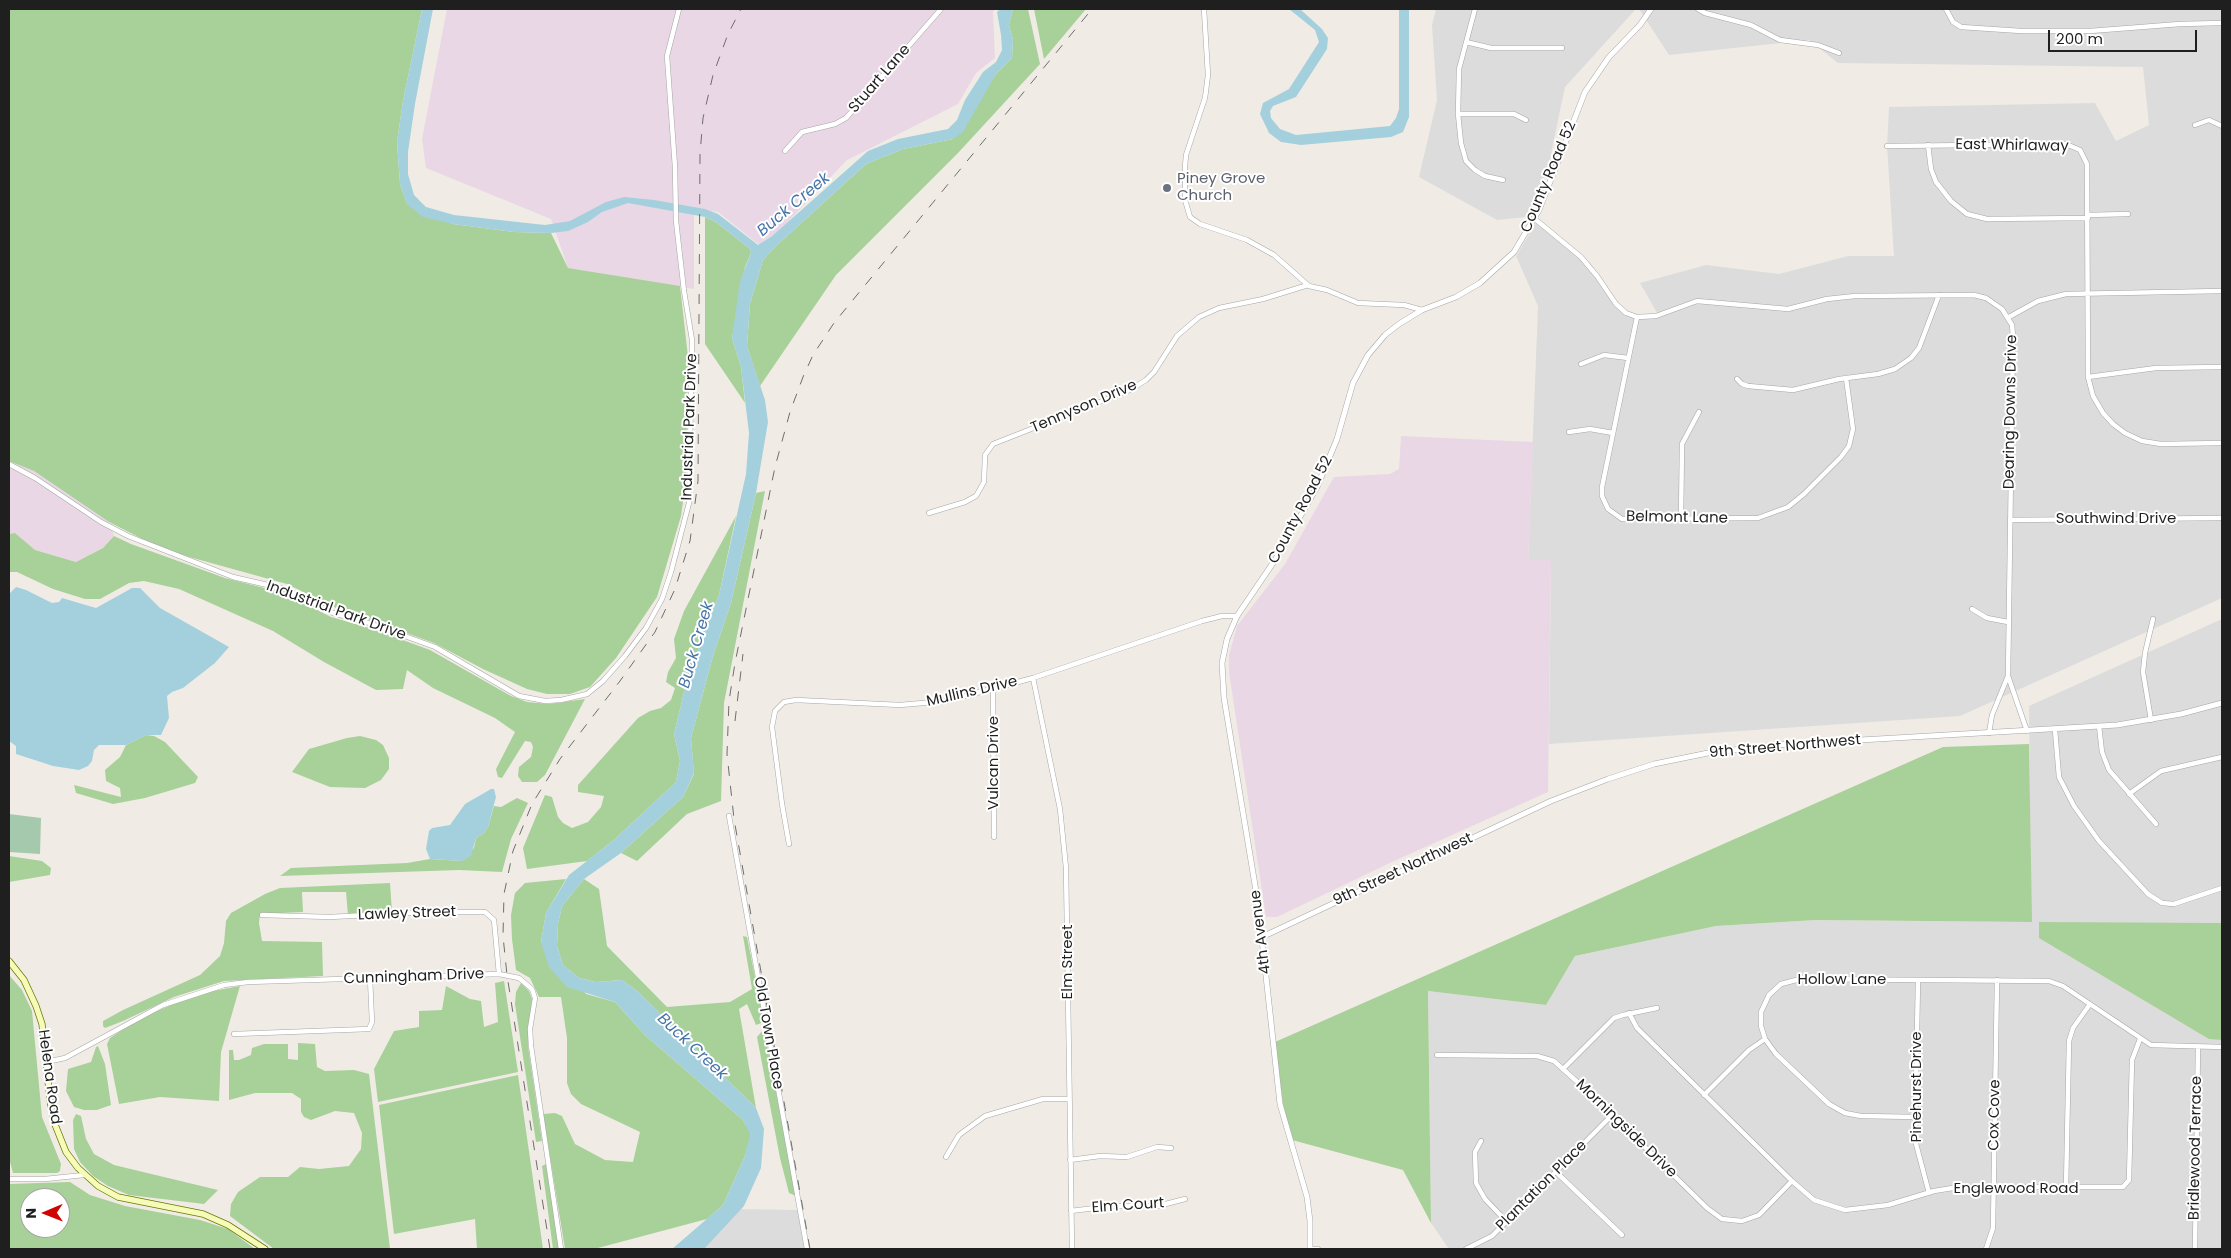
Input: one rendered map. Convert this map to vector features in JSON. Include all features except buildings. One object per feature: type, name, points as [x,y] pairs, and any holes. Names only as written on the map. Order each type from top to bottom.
[{"type":"main road","name":"Helena Road","points":[[9,961],[24,980],[42,1024],[50,1100],[57,1131],[66,1152],[84,1175],[98,1186],[118,1197],[211,1217],[236,1230],[265,1249]]},
{"type":"street","name":"Industrial Park Drive","points":[[9,464],[35,478],[101,522],[128,536],[233,577],[285,589],[333,613],[366,622],[435,647],[519,696],[545,701],[581,697],[603,681],[646,628],[662,600],[689,503],[692,340],[684,292],[676,221],[667,56],[679,9]]},
{"type":"street","name":"Stuart Lane","points":[[785,151],[802,132],[835,124],[846,118],[941,9]]},
{"type":"street","points":[[1204,9],[1208,75],[1205,98],[1186,155],[1185,192],[1190,217],[1200,224],[1247,240],[1280,259],[1308,285],[1328,290],[1358,303],[1404,305],[1422,310]]},
{"type":"street","points":[[1475,9],[1459,69],[1458,114],[1461,143],[1466,161],[1479,173],[1503,180]]},
{"type":"street","name":"County Road 52","points":[[1237,616],[1276,560],[1317,487],[1338,439],[1354,383],[1362,364],[1386,335],[1422,310],[1456,296],[1493,273],[1514,252],[1535,219],[1585,92],[1609,57],[1640,24],[1651,9]]},
{"type":"street","points":[[1698,9],[1705,13],[1751,25],[1780,40],[1818,45],[1839,53]]},
{"type":"street","points":[[1946,9],[1950,17],[1960,27],[2021,31],[2090,31],[2180,24],[2222,24]]},
{"type":"street","points":[[1466,42],[1491,48],[1562,48]]},
{"type":"street","points":[[1458,114],[1514,114],[1526,120]]},
{"type":"street","points":[[2195,125],[2209,120],[2222,126]]},
{"type":"street","name":"East Whirlaway","points":[[1887,146],[2034,144],[2074,146],[2080,150],[2086,159],[2089,293],[2088,377],[2098,406],[2107,418],[2125,433],[2142,441],[2160,444],[2222,443]]},
{"type":"street","points":[[1928,145],[1930,169],[1936,182],[1951,202],[1967,214],[1986,220],[2128,214]]},
{"type":"street","points":[[1535,219],[1581,257],[1622,310],[1637,317]]},
{"type":"street","name":"Tennyson Drive","points":[[929,513],[965,502],[976,496],[984,482],[986,452],[993,444],[1123,393],[1146,380],[1154,372],[1177,336],[1199,317],[1219,308],[1263,299],[1308,285]]},
{"type":"street","points":[[2009,317],[2048,298],[2066,294],[2222,291]]},
{"type":"street","points":[[1737,379],[1742,384],[1748,386],[1785,390],[1846,378],[1885,373],[1902,365],[1918,348],[1926,332],[1939,295]]},
{"type":"street","name":"Dearing Downs Drive","points":[[1637,317],[1656,316],[1697,301],[1783,309],[1847,296],[1974,295],[1986,298],[1998,305],[2009,317],[2012,325],[2013,360],[2008,676],[2027,731]]},
{"type":"street","name":"Belmont Lane","points":[[1637,317],[1602,487],[1602,496],[1608,509],[1617,517],[1627,520],[1758,518],[1780,510],[1797,500],[1841,457],[1851,440],[1852,420],[1846,378]]},
{"type":"street","points":[[1581,364],[1604,355],[1628,358]]},
{"type":"street","points":[[2088,377],[2156,368],[2222,367]]},
{"type":"street","points":[[1681,520],[1682,444],[1699,412]]},
{"type":"street","points":[[1569,432],[1590,429],[1613,433]]},
{"type":"street","name":"Southwind Drive","points":[[2010,520],[2222,518]]},
{"type":"street","points":[[1972,609],[1987,618],[2008,622]]},
{"type":"street","name":"Mullins Drive","points":[[774,703],[781,704],[796,700],[919,705],[946,701],[1033,678],[1202,621],[1222,616],[1237,616]]},
{"type":"street","name":"4th Avenue","points":[[1237,616],[1224,649],[1222,678],[1262,937],[1280,1104],[1307,1197],[1310,1221],[1310,1249]]},
{"type":"street","points":[[2151,720],[2143,672],[2145,653],[2153,619]]},
{"type":"street","name":"Dearing Downs Drive","points":[[1990,733],[1992,715],[2008,676]]},
{"type":"street","name":"Elm Street","points":[[1033,678],[1058,803],[1065,852],[1068,920],[1072,1249]]},
{"type":"street","name":"Vulcan Drive","points":[[993,689],[994,837]]},
{"type":"street","name":"9th Street Northwest","points":[[1262,937],[1551,801],[1600,781],[1654,764],[1745,747],[2099,726],[2151,720],[2222,703]]},
{"type":"street","points":[[781,704],[773,716],[772,727],[789,844]]},
{"type":"street","points":[[2099,726],[2102,752],[2113,776],[2156,824]]},
{"type":"street","points":[[2055,730],[2056,761],[2061,783],[2088,827],[2138,884],[2152,897],[2170,904],[2186,902],[2222,888]]},
{"type":"street","points":[[2129,794],[2161,771],[2222,757]]},
{"type":"street","name":"Old Town Place","points":[[729,816],[807,1249]]},
{"type":"street","name":"Lawley Street","points":[[262,915],[330,918],[425,912],[485,912],[494,920],[499,974]]},
{"type":"street","name":"Cunningham Drive","points":[[46,1062],[65,1058],[140,1015],[172,1001],[211,988],[239,982],[508,974],[523,980],[532,989],[535,998],[530,1029],[531,1046],[561,1249]]},
{"type":"street","points":[[234,1034],[369,1029],[372,1026],[373,1006],[370,978]]},
{"type":"street","name":"Hollow Lane","points":[[1765,1039],[1761,1026],[1764,1003],[1773,990],[1786,982],[1800,979],[1997,980],[2052,981],[2151,1045],[2222,1047]]},
{"type":"street","name":"Pinehurst Drive","points":[[1918,980],[1915,1117],[1917,1150],[1929,1193]]},
{"type":"street","name":"Cox Cove","points":[[1986,1249],[1993,1228],[1997,980]]},
{"type":"street","points":[[2066,1188],[2069,1041],[2074,1028],[2090,1004]]},
{"type":"street","points":[[1564,1068],[1610,1021],[1629,1013],[1657,1008]]},
{"type":"street","name":"Englewood Road","points":[[1629,1013],[1637,1028],[1792,1181],[1814,1200],[1844,1210],[1888,1205],[1929,1193],[1959,1187],[2119,1188],[2127,1184],[2131,1066],[2134,1050],[2140,1039]]},
{"type":"street","points":[[1704,1095],[1749,1050],[1765,1039],[1776,1054],[1834,1107],[1845,1113],[1861,1116],[1915,1117]]},
{"type":"street","name":"Bridlewood Terrace","points":[[2195,1249],[2198,1047]]},
{"type":"street","name":"Morningside Drive","points":[[1437,1055],[1537,1056],[1549,1059],[1564,1068],[1707,1208],[1722,1219],[1742,1221],[1759,1215],[1792,1181]]},
{"type":"street","points":[[946,1157],[959,1135],[985,1116],[1043,1099],[1069,1100]]},
{"type":"street","name":"Plantation Place","points":[[1466,1249],[1492,1236],[1612,1115]]},
{"type":"street","points":[[1481,1141],[1475,1152],[1476,1183],[1484,1199],[1507,1222]]},
{"type":"street","points":[[1070,1160],[1100,1156],[1127,1157],[1157,1147],[1171,1148]]},
{"type":"street","points":[[1556,1172],[1622,1236]]},
{"type":"street","points":[[9,1179],[45,1179],[84,1175]]},
{"type":"street","name":"Elm Court","points":[[1071,1211],[1111,1206],[1158,1206],[1185,1199]]},
{"type":"street","points":[[1310,1249],[1318,1249]]},
{"type":"shaded area","points":[[447,9],[995,9],[993,12],[995,58],[976,73],[958,104],[847,160],[763,248],[718,212],[694,209],[694,289],[568,268],[551,219],[426,168],[422,139]]},
{"type":"shaded area","points":[[1436,9],[1636,9],[1565,87],[1547,173],[1526,217],[1497,220],[1419,177],[1437,100],[1432,25]]},
{"type":"shaded area","points":[[1639,9],[2222,9],[2222,598],[1960,716],[1549,744],[1551,560],[1528,561],[1538,306],[1516,256],[1536,223],[1590,263],[1619,306],[1631,313],[1644,315],[1657,313],[1640,283],[1706,265],[1779,274],[1848,256],[1894,256],[1887,146],[1889,107],[2095,103],[2116,141],[2149,125],[2143,67],[1838,63],[1809,40],[1669,55]]},
{"type":"shaded area","points":[[1401,436],[1533,442],[1528,560],[1551,560],[1548,792],[1394,861],[1277,917],[1266,917],[1229,672],[1229,655],[1237,626],[1285,564],[1334,477],[1390,474],[1399,469]]},
{"type":"shaded area","points":[[9,461],[34,471],[109,522],[114,536],[103,548],[76,562],[35,550],[15,533],[9,534]]},
{"type":"shaded area","points":[[2222,619],[2222,1249],[1449,1249],[1431,1223],[1428,991],[1546,1005],[1575,956],[1716,926],[1816,920],[2031,922],[2029,706]]},
{"type":"shaded area","points":[[734,1209],[800,1210],[807,1249],[694,1249]]},
{"type":"green space","points":[[9,9],[422,9],[403,101],[397,142],[400,184],[407,204],[453,224],[514,232],[551,233],[568,268],[680,286],[688,357],[686,480],[681,516],[657,597],[616,658],[590,687],[570,694],[547,694],[527,689],[483,669],[434,643],[336,608],[287,584],[164,550],[109,522],[34,471],[9,461]]},
{"type":"green space","points":[[1013,9],[1028,9],[1040,64],[958,153],[836,275],[760,386],[747,346],[750,304],[763,260],[866,164],[903,149],[953,139],[996,74],[1012,58],[1013,40],[1009,25]]},
{"type":"green space","points":[[1034,9],[1086,9],[1044,59]]},
{"type":"green space","points":[[705,217],[716,222],[750,249],[751,253],[745,267],[732,338],[741,367],[745,403],[705,344]]},
{"type":"green space","points":[[765,491],[724,703],[721,801],[687,814],[637,861],[621,853],[683,797],[694,774],[691,738],[713,656],[731,603],[756,493]]},
{"type":"green space","points":[[736,516],[719,595],[688,676],[674,734],[680,761],[676,782],[615,839],[587,861],[527,869],[523,848],[545,795],[552,797],[558,817],[563,823],[572,828],[588,822],[601,807],[604,796],[578,792],[578,785],[638,718],[650,711],[661,708],[671,700],[675,688],[666,682],[668,672],[676,658],[674,639],[684,611]]},
{"type":"green space","points":[[15,533],[35,550],[76,562],[103,548],[114,536],[225,578],[284,593],[331,617],[370,628],[430,650],[511,696],[527,702],[549,704],[585,699],[545,775],[537,782],[522,782],[518,776],[519,767],[531,757],[533,747],[531,742],[525,741],[502,778],[498,777],[496,769],[515,732],[495,718],[433,688],[407,670],[403,689],[376,690],[324,662],[273,631],[179,589],[144,581],[129,583],[100,599],[85,599],[53,589],[17,572],[9,572],[9,534]]},
{"type":"green space","points":[[146,735],[154,736],[165,742],[198,777],[195,783],[145,798],[113,804],[76,793],[74,785],[121,797],[120,788],[106,781],[105,770],[120,757],[126,745]]},
{"type":"green space","points":[[360,736],[376,740],[383,745],[389,758],[389,769],[381,780],[365,788],[330,787],[292,772],[309,749]]},
{"type":"green space","points":[[2029,744],[2032,922],[1816,920],[1716,926],[1575,956],[1546,1005],[1428,991],[1431,1223],[1403,1170],[1292,1140],[1283,1104],[1275,1042],[1943,747]]},
{"type":"green space","points":[[517,798],[528,803],[511,839],[502,872],[459,870],[280,876],[291,868],[407,863],[430,859],[462,861],[474,848],[476,838],[484,833],[488,827],[494,806],[501,807]]},
{"type":"green space","points":[[9,814],[41,818],[40,854],[9,852]]},
{"type":"green space","points":[[9,856],[42,861],[51,868],[50,875],[9,882]]},
{"type":"green space","points":[[566,879],[546,913],[541,942],[586,994],[615,1002],[645,1035],[743,1120],[751,1134],[745,1156],[723,1205],[707,1219],[594,1249],[565,1249],[543,1114],[555,1113],[562,1116],[575,1144],[605,1160],[633,1162],[640,1132],[581,1104],[571,1094],[567,1083],[567,1038],[561,997],[539,997],[530,978],[516,970],[512,939],[511,915],[515,893],[525,883]]},
{"type":"green space","points":[[584,879],[599,889],[607,946],[667,1007],[730,1002],[752,989],[743,936],[747,937],[764,1022],[756,1025],[747,1004],[739,1009],[756,1108],[637,991],[622,980],[596,982],[579,978],[563,965],[557,946],[558,924],[562,906]]},
{"type":"green space","points":[[390,883],[392,912],[348,915],[346,892],[302,892],[303,912],[260,914],[259,923],[262,941],[322,942],[323,976],[224,981],[174,997],[105,1028],[103,1026],[103,1021],[123,1010],[200,975],[220,956],[224,943],[226,921],[231,913],[265,894],[280,888]]},
{"type":"green space","points":[[2039,922],[2222,923],[2222,1040],[2209,1039],[2039,938]]},
{"type":"green space","points":[[9,975],[22,990],[32,1011],[42,1117],[61,1164],[60,1171],[57,1173],[13,1173],[9,1158]]},
{"type":"green space","points":[[504,981],[518,1072],[378,1102],[374,1069],[394,1031],[419,1027],[419,1011],[442,1010],[446,986],[470,999],[481,1001],[484,1027],[498,1022],[495,983]]},
{"type":"green space","points":[[521,983],[529,991],[532,999],[528,1046],[542,1141],[536,1142],[515,1004],[516,992]]},
{"type":"green space","points":[[240,986],[221,1052],[219,1101],[160,1097],[119,1104],[107,1044],[110,1038],[136,1021],[177,1002],[207,992]]},
{"type":"green space","points":[[764,1029],[796,1196],[789,1193],[780,1158],[757,1037]]},
{"type":"green space","points":[[298,1043],[315,1044],[317,1067],[325,1071],[354,1070],[369,1074],[390,1249],[274,1249],[230,1216],[231,1204],[238,1192],[260,1177],[288,1177],[300,1167],[319,1169],[349,1166],[361,1149],[362,1133],[354,1113],[335,1111],[311,1120],[304,1117],[301,1112],[301,1099],[292,1093],[255,1093],[229,1100],[229,1050],[233,1050],[234,1060],[239,1060],[251,1055],[252,1048],[264,1044],[288,1044],[288,1059],[298,1060]]},
{"type":"green space","points":[[98,1046],[105,1064],[111,1105],[97,1110],[84,1110],[74,1107],[66,1091],[68,1069],[91,1062]]},
{"type":"green space","points":[[518,1075],[543,1249],[477,1249],[475,1219],[394,1234],[379,1105]]},
{"type":"green space","points":[[76,1114],[81,1116],[86,1139],[94,1154],[114,1165],[218,1190],[204,1204],[129,1195],[108,1186],[93,1176],[80,1162],[74,1149],[73,1120]]},
{"type":"green space","points":[[546,1164],[560,1249],[553,1249],[542,1166]]},
{"type":"green space","points":[[70,1182],[90,1195],[125,1206],[200,1220],[228,1229],[255,1249],[9,1249],[9,1184]]},
{"type":"water","name":"Buck Creek","points":[[422,9],[433,9],[415,104],[408,152],[408,174],[414,195],[426,207],[454,215],[545,225],[570,221],[606,202],[624,197],[654,200],[705,209],[718,214],[758,245],[771,237],[868,151],[898,139],[948,129],[957,120],[965,100],[983,72],[996,62],[1002,50],[997,12],[1000,9],[1013,9],[1009,25],[1013,40],[1012,58],[996,74],[963,132],[953,139],[903,149],[866,164],[763,260],[750,304],[747,346],[765,400],[768,422],[756,493],[731,603],[713,656],[691,738],[694,773],[683,797],[621,853],[584,879],[562,906],[558,924],[557,946],[563,965],[579,978],[596,982],[622,980],[637,991],[756,1108],[764,1129],[761,1168],[744,1206],[704,1249],[672,1249],[723,1205],[745,1156],[750,1134],[743,1120],[645,1035],[615,1002],[567,987],[549,967],[541,942],[546,913],[569,875],[615,839],[676,782],[680,761],[674,734],[688,676],[719,595],[746,474],[749,433],[741,367],[732,338],[740,281],[751,253],[750,249],[716,222],[705,217],[628,203],[602,212],[588,222],[568,231],[551,233],[514,232],[453,224],[423,217],[407,204],[400,184],[397,142],[403,101]]},
{"type":"water","points":[[1289,9],[1300,9],[1322,29],[1328,38],[1327,49],[1296,97],[1273,106],[1270,111],[1271,118],[1280,129],[1296,135],[1390,126],[1396,118],[1399,109],[1399,9],[1409,9],[1409,117],[1403,132],[1391,137],[1301,145],[1281,142],[1269,133],[1260,114],[1263,103],[1289,89],[1319,42],[1315,30]]},
{"type":"water","points":[[16,587],[52,603],[59,602],[62,598],[96,608],[132,588],[140,588],[160,608],[229,647],[215,663],[183,688],[167,696],[169,718],[161,735],[146,735],[126,745],[99,745],[94,750],[92,761],[88,766],[79,770],[53,766],[16,754],[16,746],[9,741],[9,594]]},
{"type":"water","points":[[494,789],[496,797],[488,827],[484,833],[476,838],[471,856],[462,861],[430,859],[426,849],[429,831],[432,828],[450,825],[465,804]]},
{"type":"railway","points":[[550,1249],[507,975],[503,936],[504,894],[513,851],[532,804],[560,759],[655,632],[675,589],[690,541],[698,481],[700,154],[703,118],[713,75],[728,34],[741,9]]},
{"type":"railway","points":[[810,1249],[734,819],[727,754],[729,701],[735,663],[775,467],[790,412],[803,377],[813,355],[834,323],[1092,9]]},
{"type":"railway","points":[[735,721],[743,654]]},
{"type":"place","name":"Piney Grove Church","points":[[1167,188]]}]
